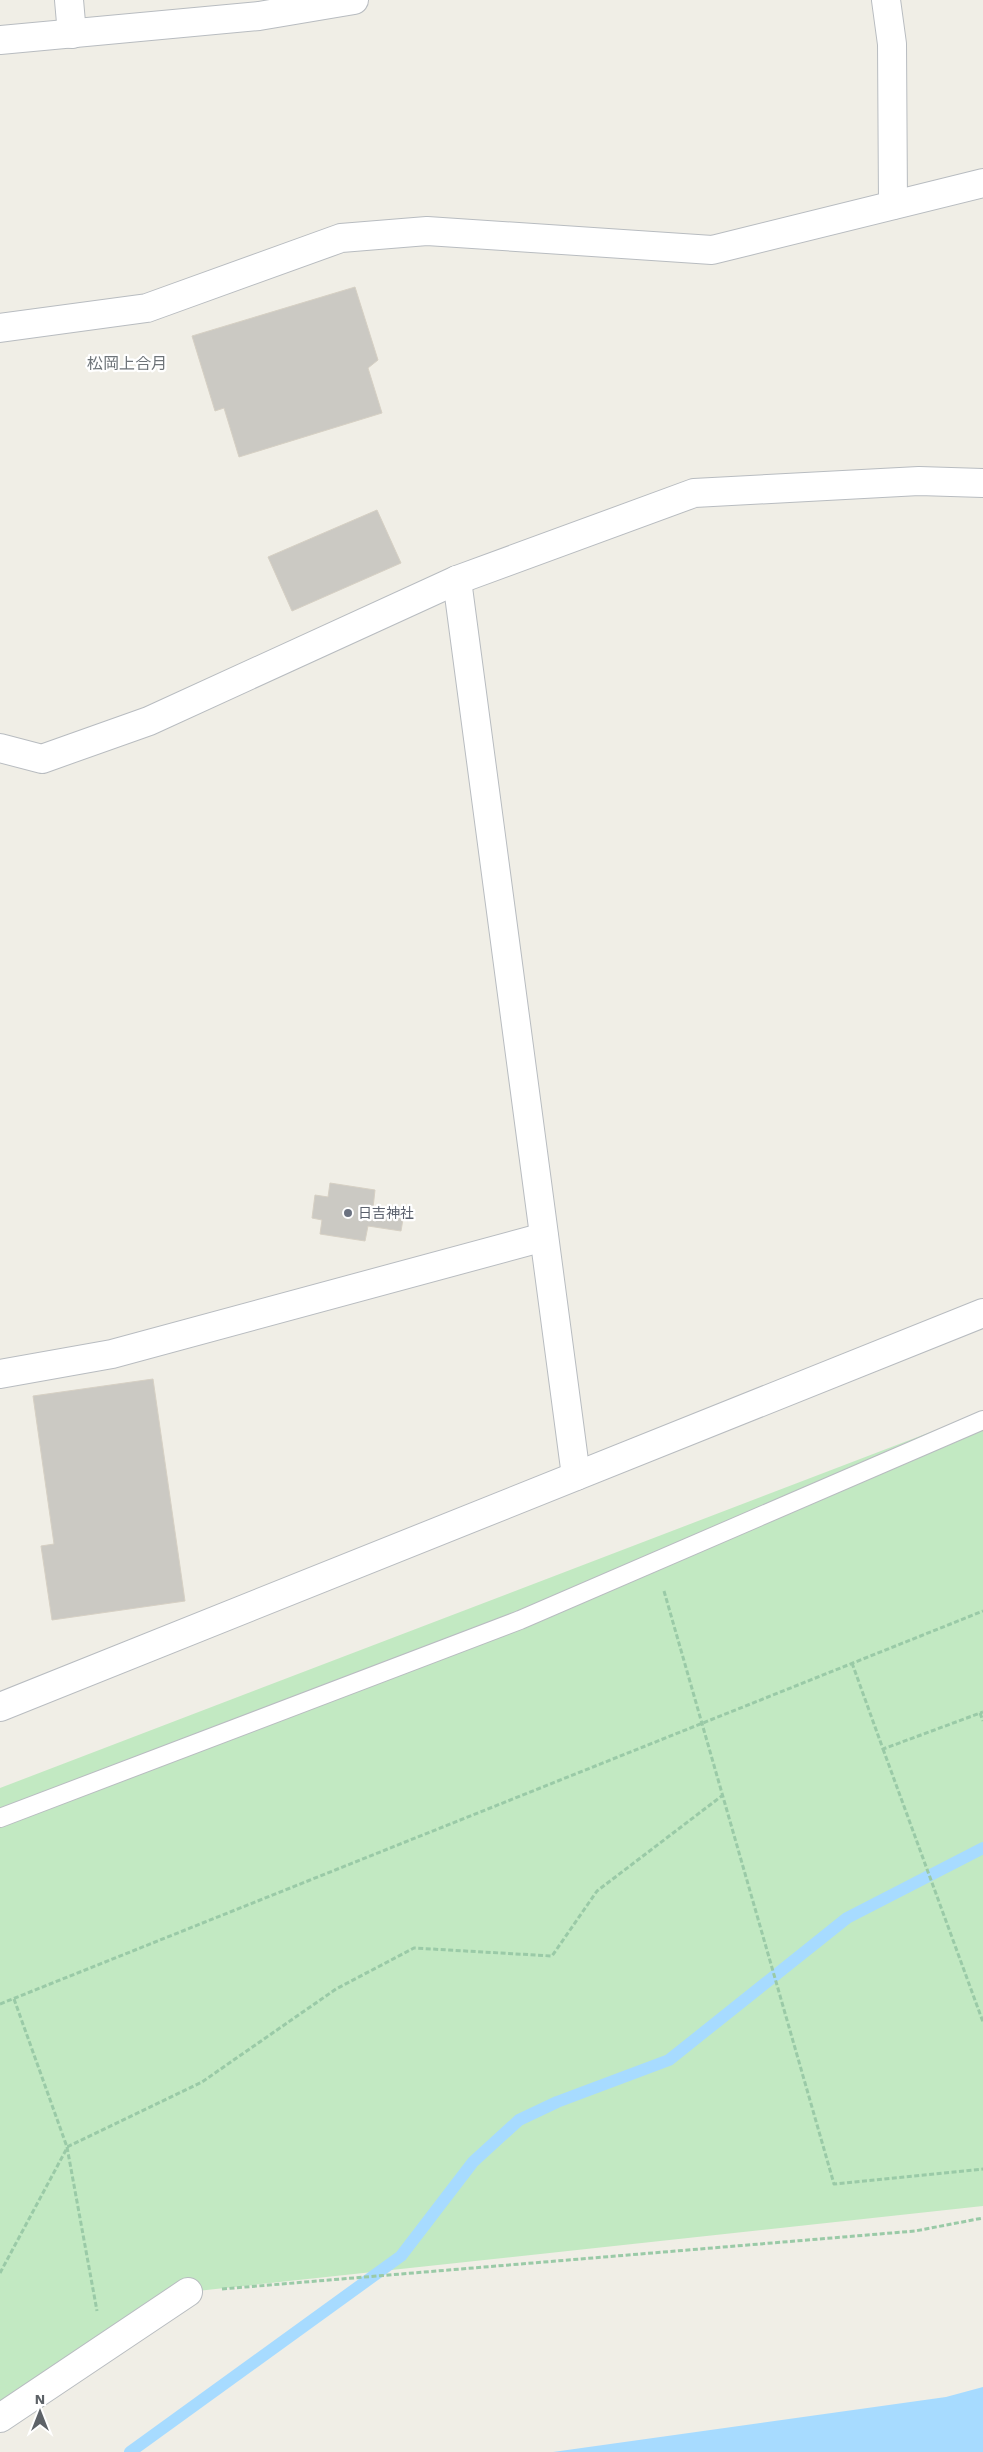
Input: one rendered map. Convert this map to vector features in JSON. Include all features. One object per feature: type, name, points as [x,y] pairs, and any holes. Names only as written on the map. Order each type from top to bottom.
[{"type":"street","points":[[69,0],[72,34]]},
{"type":"street","points":[[0,40],[259,16],[354,0]]},
{"type":"street","points":[[886,0],[892,44],[893,205]]},
{"type":"street","points":[[0,328],[147,308],[341,238],[426,230],[712,250],[983,184]]},
{"type":"street","points":[[0,748],[42,759],[150,721],[457,580],[694,493],[919,481],[983,483]]},
{"type":"street","points":[[457,580],[576,1476]]},
{"type":"street","points":[[0,1374],[112,1354],[544,1237]]},
{"type":"street","points":[[0,1707],[983,1313]]},
{"type":"street","points":[[0,2418],[188,2292]]},
{"type":"lane","points":[[0,1818],[520,1620],[983,1420]]},
{"type":"path","points":[[655,1562],[834,2184],[983,2169]]},
{"type":"path","points":[[0,2004],[983,1611]]},
{"type":"path","points":[[852,1663],[983,2022]]},
{"type":"path","points":[[882,1749],[982,1713],[983,1721]]},
{"type":"path","points":[[0,2273],[67,2147],[202,2082],[336,1989],[414,1948],[552,1956],[597,1891],[723,1795]]},
{"type":"path","points":[[14,1999],[67,2147],[104,2349]]},
{"type":"path","points":[[188,2292],[915,2231],[983,2218]]},
{"type":"green space","points":[[983,1412],[983,2206],[188,2292],[0,2406],[0,1788]]},
{"type":"water","points":[[983,2387],[983,2452],[553,2452],[946,2397]]},
{"type":"building","points":[[355,287],[378,360],[368,368],[382,413],[239,457],[224,408],[215,411],[192,336]]},
{"type":"building","points":[[377,510],[401,563],[292,611],[268,557]]},
{"type":"building","points":[[330,1183],[375,1190],[373,1208],[404,1213],[401,1231],[368,1226],[365,1241],[320,1234],[322,1220],[312,1218],[315,1195],[328,1197]]},
{"type":"building","points":[[153,1379],[185,1601],[52,1620],[41,1546],[54,1544],[33,1396]]},
{"type":"waterway","points":[[130,2452],[401,2256],[473,2162],[519,2120],[557,2102],[669,2060],[847,1918],[983,1848]]},
{"type":"place","name":"日吉神社","points":[[348,1213]]},
{"type":"district","name":"松岡上合月","points":[[127,363]]}]
